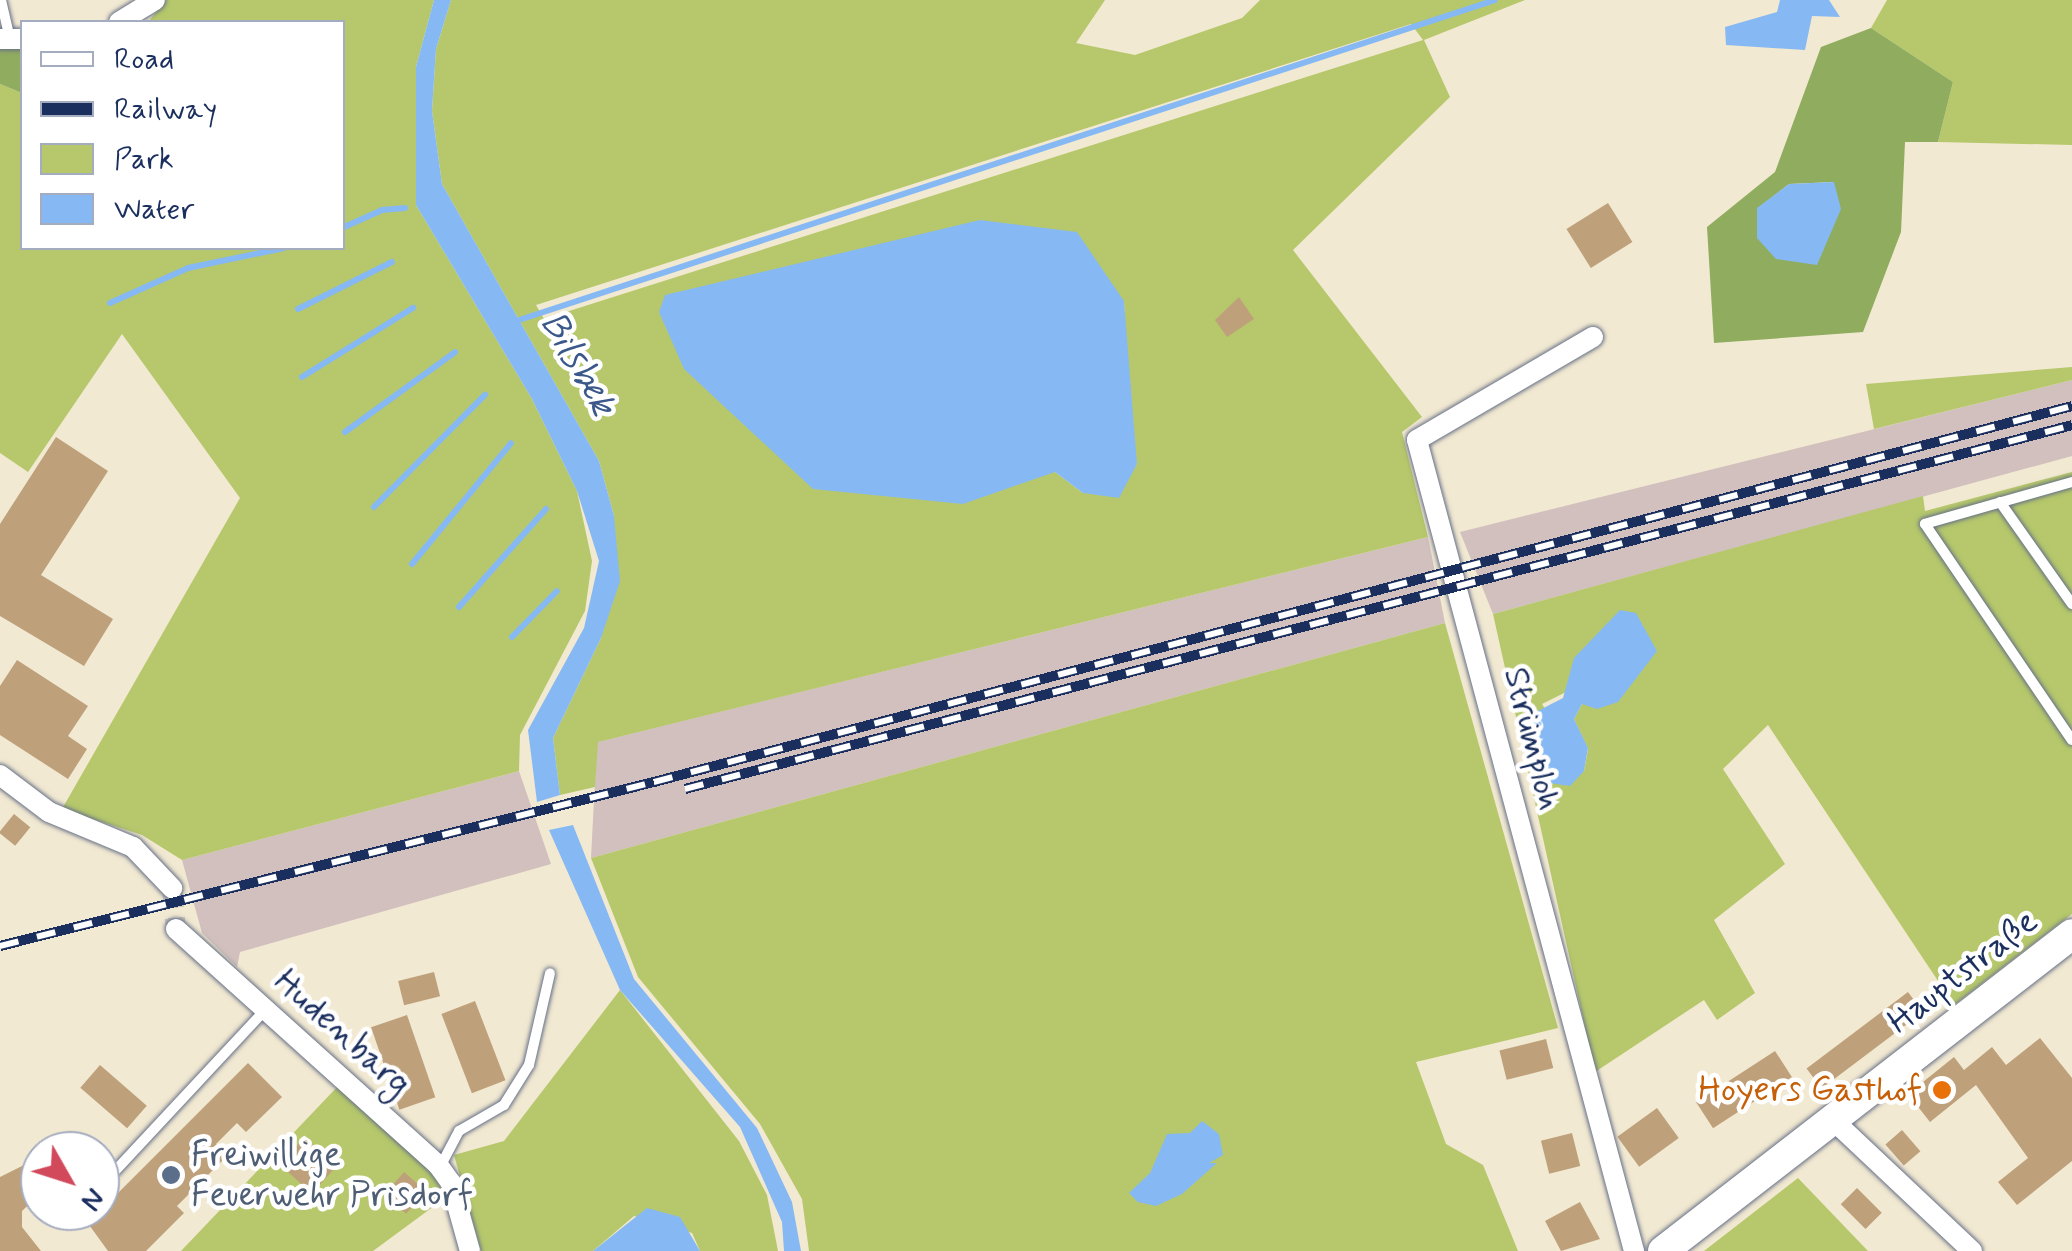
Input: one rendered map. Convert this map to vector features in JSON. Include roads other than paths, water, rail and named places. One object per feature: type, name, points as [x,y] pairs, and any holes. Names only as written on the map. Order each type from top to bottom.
[{"type":"main road","name":"Hauptstraße","points":[[1663,1251],[2072,934]]},
{"type":"street","points":[[122,20],[155,0]]},
{"type":"street","name":"Strümploh","points":[[1592,337],[1417,440],[1634,1251]]},
{"type":"street","points":[[0,776],[49,812],[133,848],[172,888]]},
{"type":"street","name":"Hudenbarg","points":[[176,929],[267,1007],[440,1168],[470,1251]]},
{"type":"street","points":[[1833,1120],[1972,1251]]},
{"type":"lane","points":[[1,0],[11,39]]},
{"type":"lane","points":[[2072,482],[1925,524],[1925,530],[2072,740]]},
{"type":"lane","points":[[2000,502],[2072,604]]},
{"type":"lane","points":[[440,1168],[460,1131],[504,1105],[529,1064],[550,973]]},
{"type":"lane","points":[[120,1166],[267,1007]]},
{"type":"water","points":[[434,0],[451,0],[436,49],[432,111],[442,184],[599,461],[614,516],[620,581],[601,638],[553,738],[560,795],[537,802],[528,730],[584,628],[599,561],[577,491],[532,399],[416,205],[416,67]]},
{"type":"water","points":[[1780,0],[1829,0],[1840,17],[1812,16],[1805,50],[1726,45],[1725,27],[1777,12]]},
{"type":"water","points":[[1834,182],[1841,209],[1817,265],[1776,259],[1757,238],[1757,208],[1789,184]]},
{"type":"water","points":[[980,220],[1077,232],[1124,301],[1137,464],[1119,498],[1083,493],[1055,472],[963,504],[813,489],[684,369],[659,312],[665,295]]},
{"type":"water","points":[[1620,610],[1636,613],[1657,651],[1618,702],[1597,709],[1582,704],[1574,719],[1588,748],[1584,771],[1570,786],[1549,783],[1532,755],[1528,716],[1563,698],[1574,658]]},
{"type":"water","points":[[573,825],[634,979],[757,1128],[792,1202],[801,1251],[784,1251],[782,1222],[740,1127],[620,990],[549,830]]},
{"type":"water","points":[[1202,1121],[1219,1134],[1223,1155],[1209,1163],[1217,1163],[1182,1194],[1156,1206],[1138,1202],[1129,1193],[1150,1173],[1167,1134],[1190,1133]]},
{"type":"water","points":[[647,1208],[680,1217],[700,1251],[593,1251]]},
{"type":"waterway","name":"Bilsbek","points":[[513,322],[1495,0]]},
{"type":"waterway","points":[[345,227],[382,210],[405,208]]},
{"type":"waterway","points":[[110,303],[188,268],[274,250]]},
{"type":"waterway","points":[[298,309],[392,262]]},
{"type":"waterway","points":[[302,377],[413,308]]},
{"type":"waterway","points":[[345,432],[455,352]]},
{"type":"waterway","points":[[374,507],[485,395]]},
{"type":"waterway","points":[[412,564],[511,443]]},
{"type":"waterway","points":[[459,607],[546,509]]},
{"type":"waterway","points":[[512,637],[557,591]]},
{"type":"tunnel","points":[[172,888],[176,929]]},
{"type":"railway","points":[[0,946],[654,782],[2072,406]]},
{"type":"railway","points":[[685,789],[2072,425]]},
{"type":"place","name":"Hoyers Gasthof","points":[[1942,1090]]},
{"type":"place","name":"Freiwillige Feuerwehr Prisdorf","points":[[171,1175]]}]
